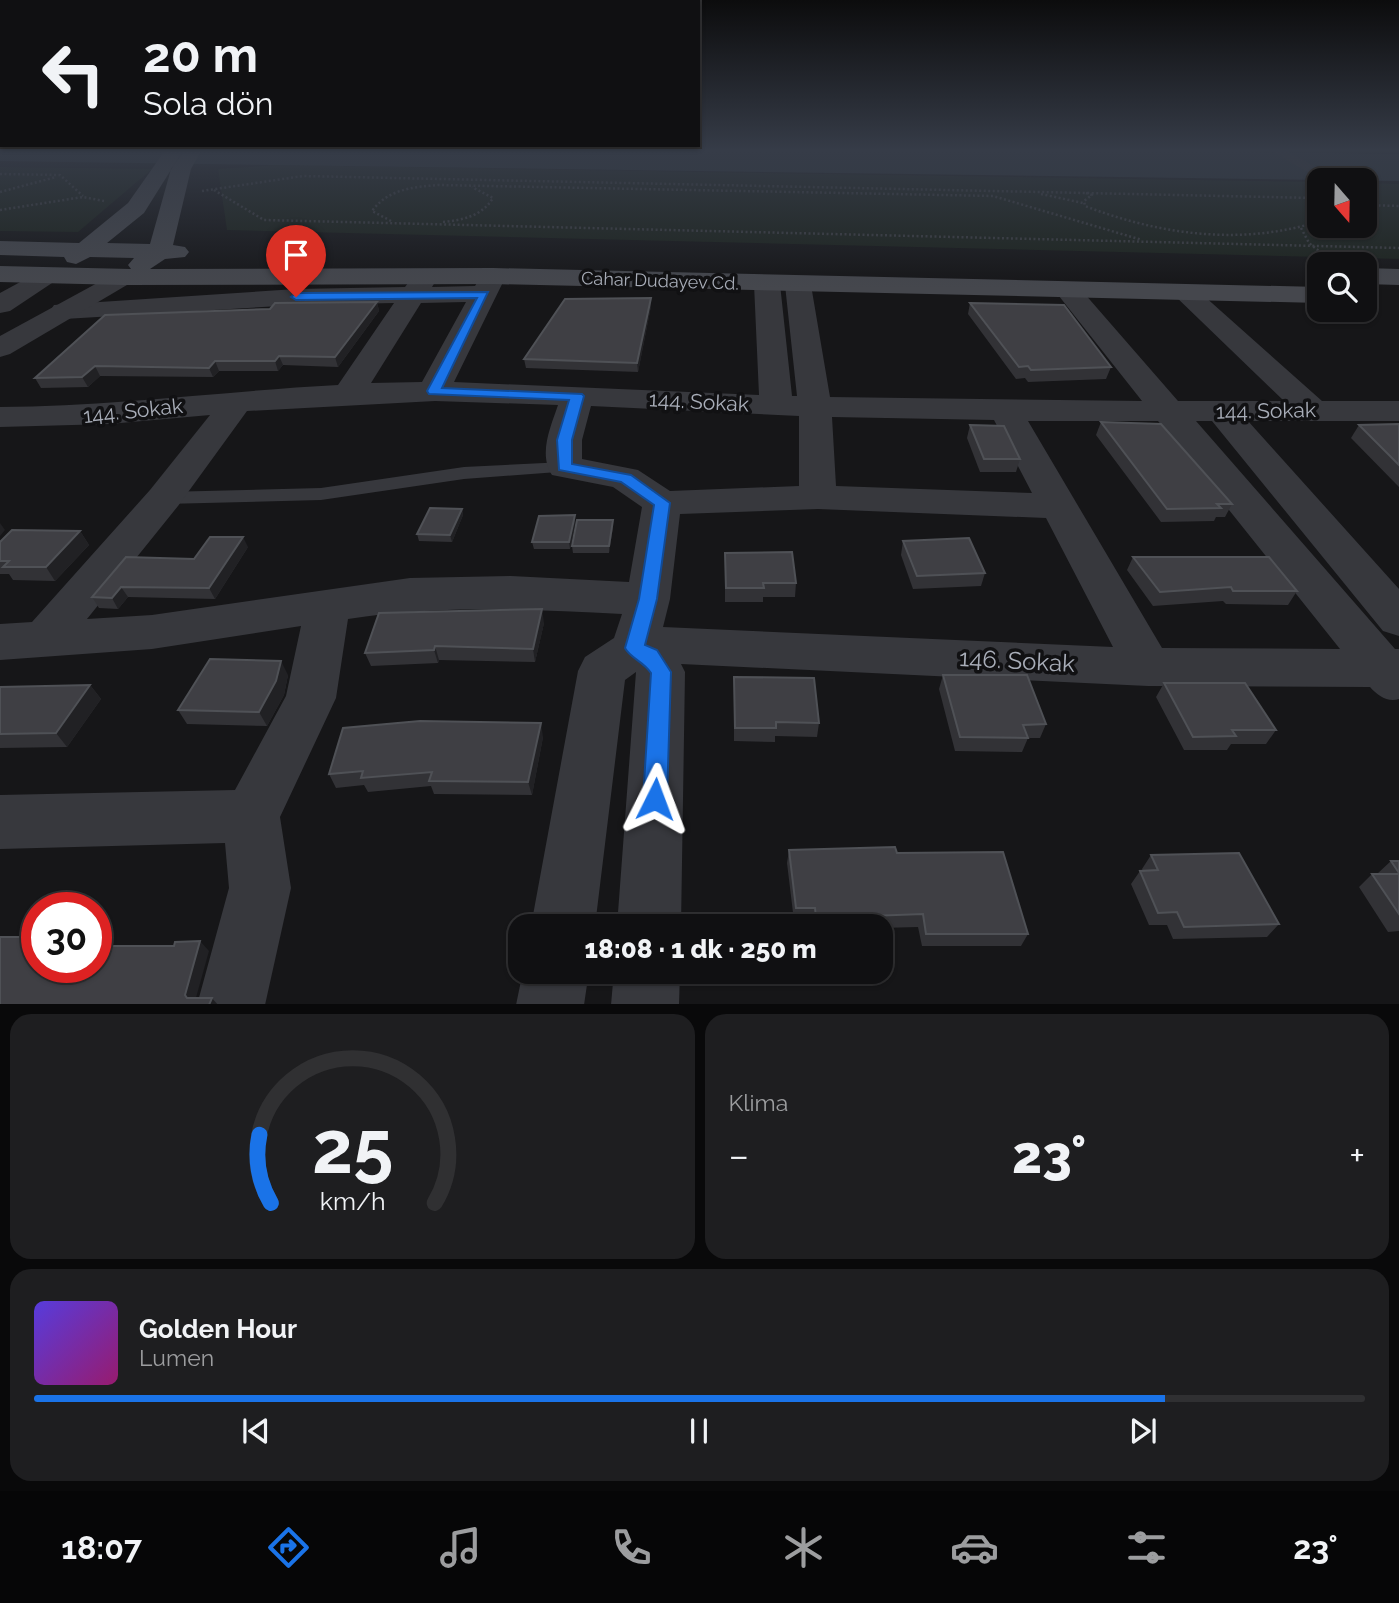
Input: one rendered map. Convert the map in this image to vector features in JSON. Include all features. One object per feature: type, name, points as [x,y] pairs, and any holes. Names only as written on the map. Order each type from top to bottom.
[{"type":"main road","points":[[46,276],[86,250],[136,208],[146,196]]},
{"type":"main road","points":[[123,277],[160,251],[175,196]]},
{"type":"main road","points":[[0,248],[201,252]]},
{"type":"main road","name":"Cahar Dudayev Cd.","points":[[243,253],[1307,275]]},
{"type":"main road","points":[[0,274],[420,285]]},
{"type":"main road","points":[[1377,276],[1399,276]]},
{"type":"main road","name":"Cahar Dudayev Cd.","points":[[489,285],[783,285],[1307,295]]},
{"type":"main road","points":[[1377,296],[1399,296]]},
{"type":"street","points":[[0,305],[46,276]]},
{"type":"street","points":[[0,348],[123,277]]},
{"type":"street","points":[[64,311],[296,297],[420,285],[489,285],[433,391]]},
{"type":"street","points":[[348,393],[420,285]]},
{"type":"street","points":[[783,285],[796,406],[818,497]]},
{"type":"street","points":[[1068,290],[1167,413],[1394,675]]},
{"type":"street","points":[[1185,293],[1313,410]]},
{"type":"street","name":"144. Sokak","points":[[0,417],[73,418],[239,400],[433,391],[796,406],[1006,411],[1167,413],[1313,410],[1397,413]]},
{"type":"street","points":[[577,396],[565,440],[565,467],[625,478],[662,503],[818,497],[1059,506]]},
{"type":"street","points":[[21,641],[164,498],[239,400]]},
{"type":"street","points":[[1006,411],[1148,667]]},
{"type":"street","points":[[1222,412],[1399,620]]},
{"type":"street","points":[[565,914],[602,671],[639,630],[662,503]]},
{"type":"street","name":"146. Sokak","points":[[21,641],[152,632],[410,594],[511,592],[639,630],[1148,667],[1394,675]]},
{"type":"street","points":[[231,1004],[260,888],[251,816],[311,698],[328,607]]},
{"type":"street","points":[[639,630],[650,656],[661,672],[650,914]]},
{"type":"street","points":[[0,822],[251,816]]},
{"type":"street","points":[[550,1004],[554,984]]},
{"type":"street","points":[[645,1004],[646,984]]},
{"type":"lane","points":[[164,498],[321,494],[464,472],[565,467]]},
{"type":"path","points":[[0,210],[82,196]]},
{"type":"path","points":[[224,196],[264,220],[1399,248]]},
{"type":"path","points":[[385,196],[372,211],[389,221],[407,224]]},
{"type":"path","points":[[427,225],[467,218],[483,212],[489,205],[491,196]]},
{"type":"path","points":[[986,196],[1149,242]]},
{"type":"path","points":[[1052,196],[1084,203],[1098,212],[1199,232],[1264,234],[1307,226]]},
{"type":"path","points":[[1084,203],[1091,196]]},
{"type":"path","points":[[1235,196],[1307,198]]},
{"type":"path","points":[[1377,205],[1399,206]]},
{"type":"path","points":[[1301,228],[1311,246],[1319,252]]},
{"type":"shaded area","points":[[0,196],[120,196],[78,232],[0,231]]},
{"type":"shaded area","points":[[222,196],[1307,196],[1307,238],[1377,238],[1377,196],[1399,196],[1399,259],[1377,258],[1377,252],[1307,252],[1307,257],[227,230]]},
{"type":"building","points":[[651,298],[637,363],[524,359],[565,299]]},
{"type":"building","points":[[377,302],[335,357],[279,356],[275,361],[215,361],[209,368],[95,366],[82,377],[35,378],[105,315],[270,309],[275,303]]},
{"type":"building","points":[[970,303],[1064,305],[1111,367],[1031,370],[1028,366],[1019,367]]},
{"type":"building","points":[[1101,422],[1161,424],[1232,504],[1217,504],[1221,508],[1167,509]]},
{"type":"building","points":[[1399,424],[1399,465],[1359,425]]},
{"type":"building","points":[[970,425],[1004,426],[1020,459],[984,459]]},
{"type":"building","points":[[430,508],[462,509],[450,535],[417,534]]},
{"type":"building","points":[[575,515],[569,542],[532,542],[539,516]]},
{"type":"building","points":[[577,520],[613,520],[609,546],[572,546]]},
{"type":"building","points":[[12,530],[80,531],[46,567],[3,567],[9,561],[0,561],[0,542]]},
{"type":"building","points":[[210,537],[243,537],[209,588],[121,587],[112,598],[92,597],[126,557],[194,559]]},
{"type":"building","points":[[969,538],[985,573],[917,576],[903,541]]},
{"type":"building","points":[[792,552],[796,583],[763,583],[764,588],[726,588],[725,553]]},
{"type":"building","points":[[1133,557],[1269,557],[1297,591],[1233,591],[1231,587],[1160,592]]},
{"type":"building","points":[[542,609],[533,649],[435,646],[434,650],[365,653],[379,613]]},
{"type":"building","points":[[210,659],[281,661],[276,681],[259,712],[178,710]]},
{"type":"building","points":[[943,675],[1027,675],[1046,724],[1023,725],[1028,738],[960,737]]},
{"type":"building","points":[[734,677],[814,678],[819,723],[776,722],[776,728],[735,728]]},
{"type":"building","points":[[1164,683],[1245,683],[1276,730],[1232,730],[1236,736],[1193,737]]},
{"type":"building","points":[[90,685],[56,733],[0,734],[0,687]]},
{"type":"building","points":[[420,721],[541,723],[528,782],[429,781],[432,772],[361,778],[363,771],[329,774],[343,728]]},
{"type":"building","points":[[895,847],[897,853],[1003,852],[1028,934],[926,934],[923,914],[816,914],[815,908],[796,908],[789,850]]},
{"type":"building","points":[[1239,853],[1279,924],[1184,927],[1177,912],[1158,913],[1140,871],[1158,870],[1151,855]]},
{"type":"building","points":[[1391,861],[1399,861],[1399,873]]},
{"type":"building","points":[[1372,874],[1399,874],[1399,914]]},
{"type":"building","points":[[0,937],[21,937],[21,983],[112,983],[112,946],[174,946],[175,942],[200,941],[185,995],[187,998],[212,998],[209,1004],[0,1004]]},
{"type":"route","points":[[296,297],[484,294],[433,391],[577,396],[562,455],[565,467],[625,478],[662,503],[648,599],[635,648],[650,656],[661,672],[655,799]]}]
